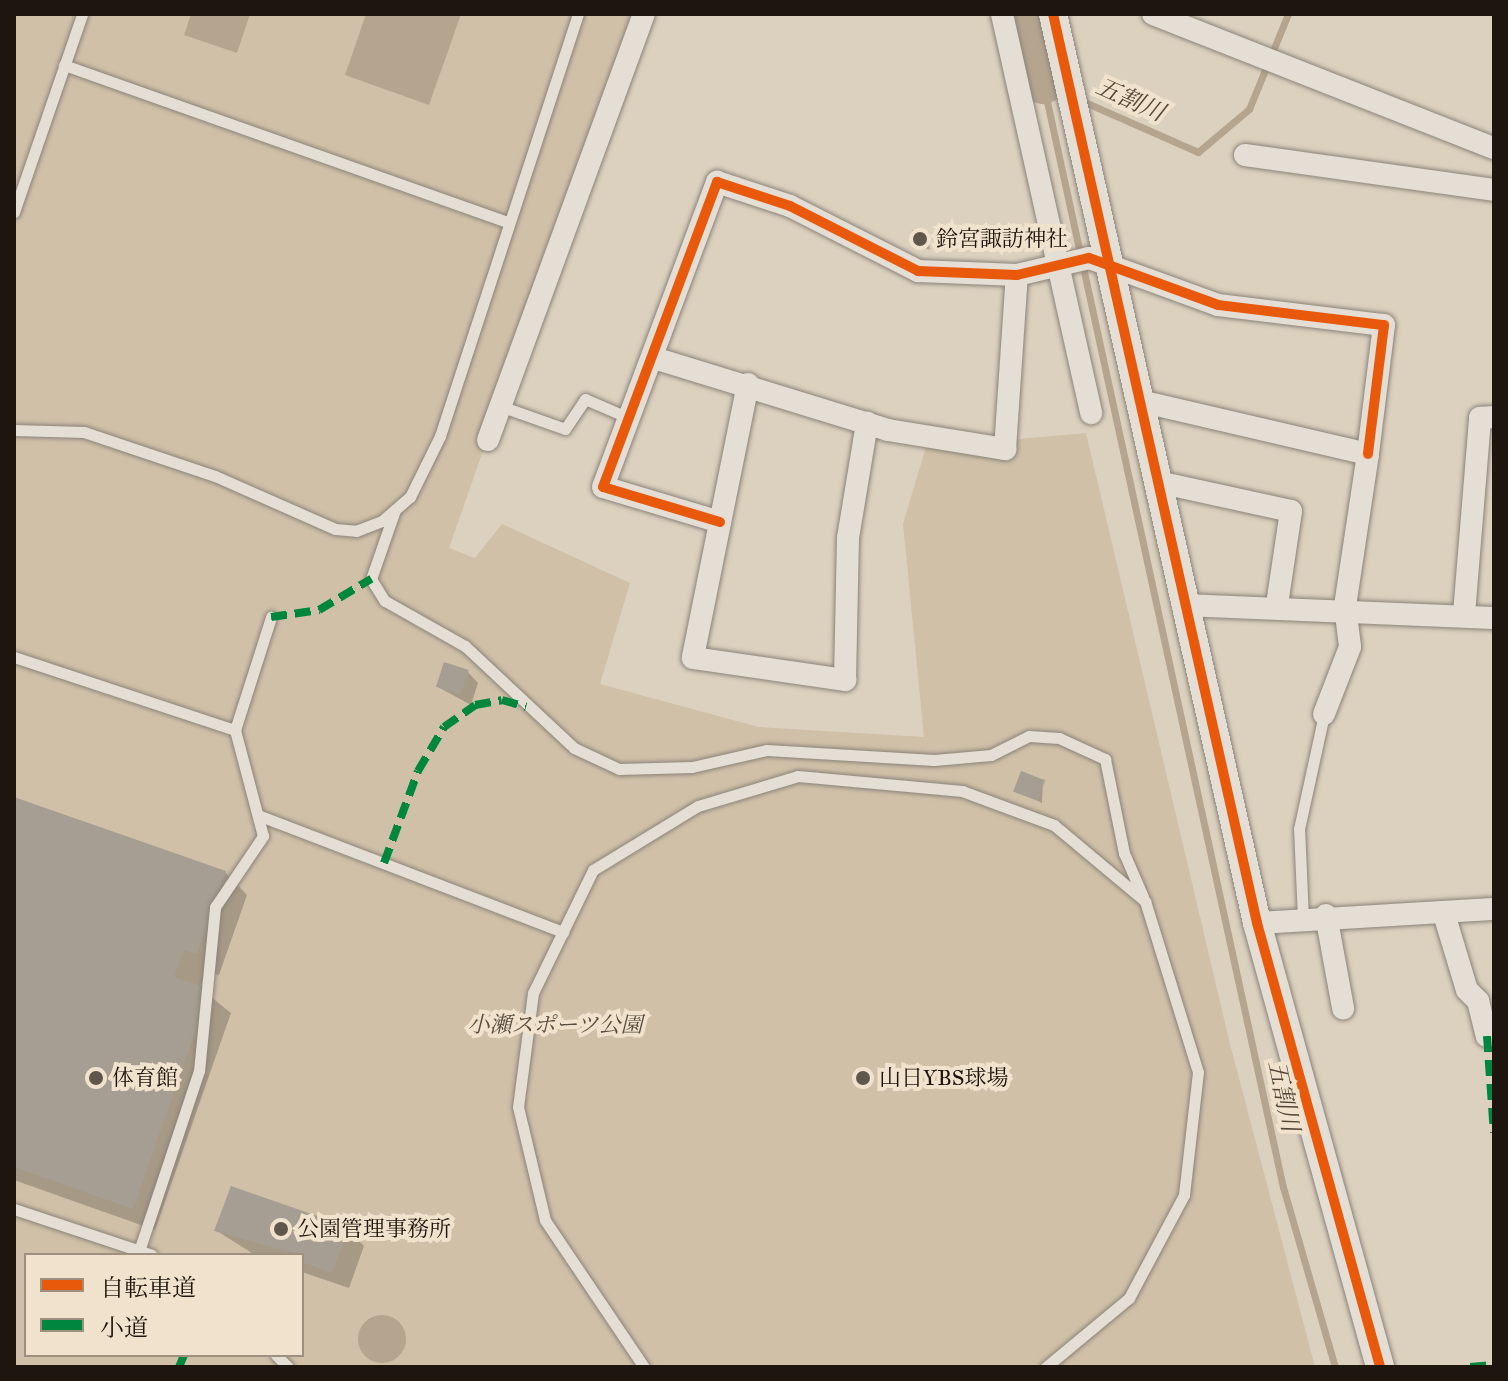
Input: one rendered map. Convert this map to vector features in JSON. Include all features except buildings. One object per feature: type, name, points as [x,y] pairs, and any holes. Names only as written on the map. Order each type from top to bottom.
[{"type":"street","points":[[488,440],[503,407],[644,14]]},
{"type":"street","points":[[1002,14],[1062,264],[1091,413]]},
{"type":"street","points":[[1053,14],[1077,114],[1101,262],[1140,401],[1183,605],[1257,923],[1380,1367]]},
{"type":"street","points":[[1153,14],[1494,148]]},
{"type":"street","points":[[1245,155],[1494,190]]},
{"type":"street","points":[[720,522],[603,487],[654,358],[717,182],[790,206],[918,271],[1017,275],[1062,264],[1101,262],[1218,305],[1384,325],[1345,606],[1350,647],[1324,714]]},
{"type":"street","points":[[654,358],[748,384],[867,423],[1005,449],[1017,275]]},
{"type":"street","points":[[748,384],[693,658],[845,680],[848,538],[867,423]]},
{"type":"street","points":[[1140,401],[1368,454]]},
{"type":"street","points":[[1464,614],[1480,418],[1494,417]]},
{"type":"street","points":[[1158,482],[1291,511],[1277,605]]},
{"type":"street","points":[[1183,605],[1345,606],[1494,618]]},
{"type":"street","points":[[1257,923],[1326,915],[1444,914],[1494,909]]},
{"type":"street","points":[[1444,914],[1467,990],[1478,1001],[1487,1036],[1494,1035]]},
{"type":"street","points":[[1326,915],[1343,1008]]},
{"type":"lane","points":[[14,212],[82,14]]},
{"type":"lane","points":[[14,430],[44,425],[84,432],[215,476],[335,529],[356,531],[395,510],[410,497],[440,436],[507,222],[578,14]]},
{"type":"lane","points":[[64,65],[507,222]]},
{"type":"lane","points":[[503,407],[565,429],[585,399],[630,418]]},
{"type":"lane","points":[[395,510],[371,579],[385,601],[465,646],[574,748],[619,769],[692,767],[767,750],[934,760],[991,755],[1029,736],[1059,738],[1105,759],[1124,853],[1145,901],[1198,1072],[1184,1195],[1129,1298],[1046,1367]]},
{"type":"lane","points":[[139,1251],[199,1071],[215,907],[263,836],[235,730],[271,617]]},
{"type":"lane","points":[[14,657],[235,730]]},
{"type":"lane","points":[[1303,919],[1299,829],[1324,714]]},
{"type":"lane","points":[[644,1367],[545,1220],[518,1107],[533,993],[593,870],[698,806],[798,776],[962,791],[1054,825],[1145,901]]},
{"type":"lane","points":[[258,815],[563,932]]},
{"type":"lane","points":[[14,1209],[146,1253]]},
{"type":"green space","name":"小瀬スポーツ公園","points":[[14,14],[636,14],[449,548],[475,558],[502,524],[630,583],[600,684],[759,727],[924,737],[903,524],[926,447],[1086,433],[1230,1044],[1315,1367],[14,1367]]},
{"type":"shaded area","points":[[191,14],[250,14],[237,53],[184,35]]},
{"type":"shaded area","points":[[366,14],[461,14],[429,105],[345,75]]},
{"type":"shaded area","points":[[382,1315],[399,1322],[406,1339],[399,1356],[382,1363],[365,1356],[358,1339],[365,1322]]},
{"type":"waterway","points":[[1027,14],[1043,83]]},
{"type":"waterway","name":"五割川","points":[[1080,100],[1198,152],[1249,109],[1288,14]]},
{"type":"waterway","name":"五割川","points":[[1062,91],[1043,83],[1283,1187],[1335,1367]]},
{"type":"marked path","points":[[271,617],[319,610],[371,579]]},
{"type":"marked path","points":[[384,863],[418,771],[444,727],[475,705],[502,700],[526,707]]},
{"type":"marked path","points":[[1487,1036],[1494,1133]]},
{"type":"marked path","points":[[179,1367],[183,1357]]},
{"type":"marked path","points":[[1470,1367],[1494,1365]]},
{"type":"cycle path","points":[[1053,14],[1257,923],[1380,1367]]},
{"type":"cycle path","points":[[720,522],[603,487],[717,182],[790,206],[918,271],[1017,275],[1089,258],[1218,305],[1384,325],[1368,454]]},
{"type":"place","name":"鈴宮諏訪神社","points":[[920,239]]},
{"type":"place","name":"体育館","points":[[96,1078]]},
{"type":"place","name":"山日YBS球場","points":[[863,1078]]},
{"type":"place","name":"公園管理事務所","points":[[281,1229]]}]
